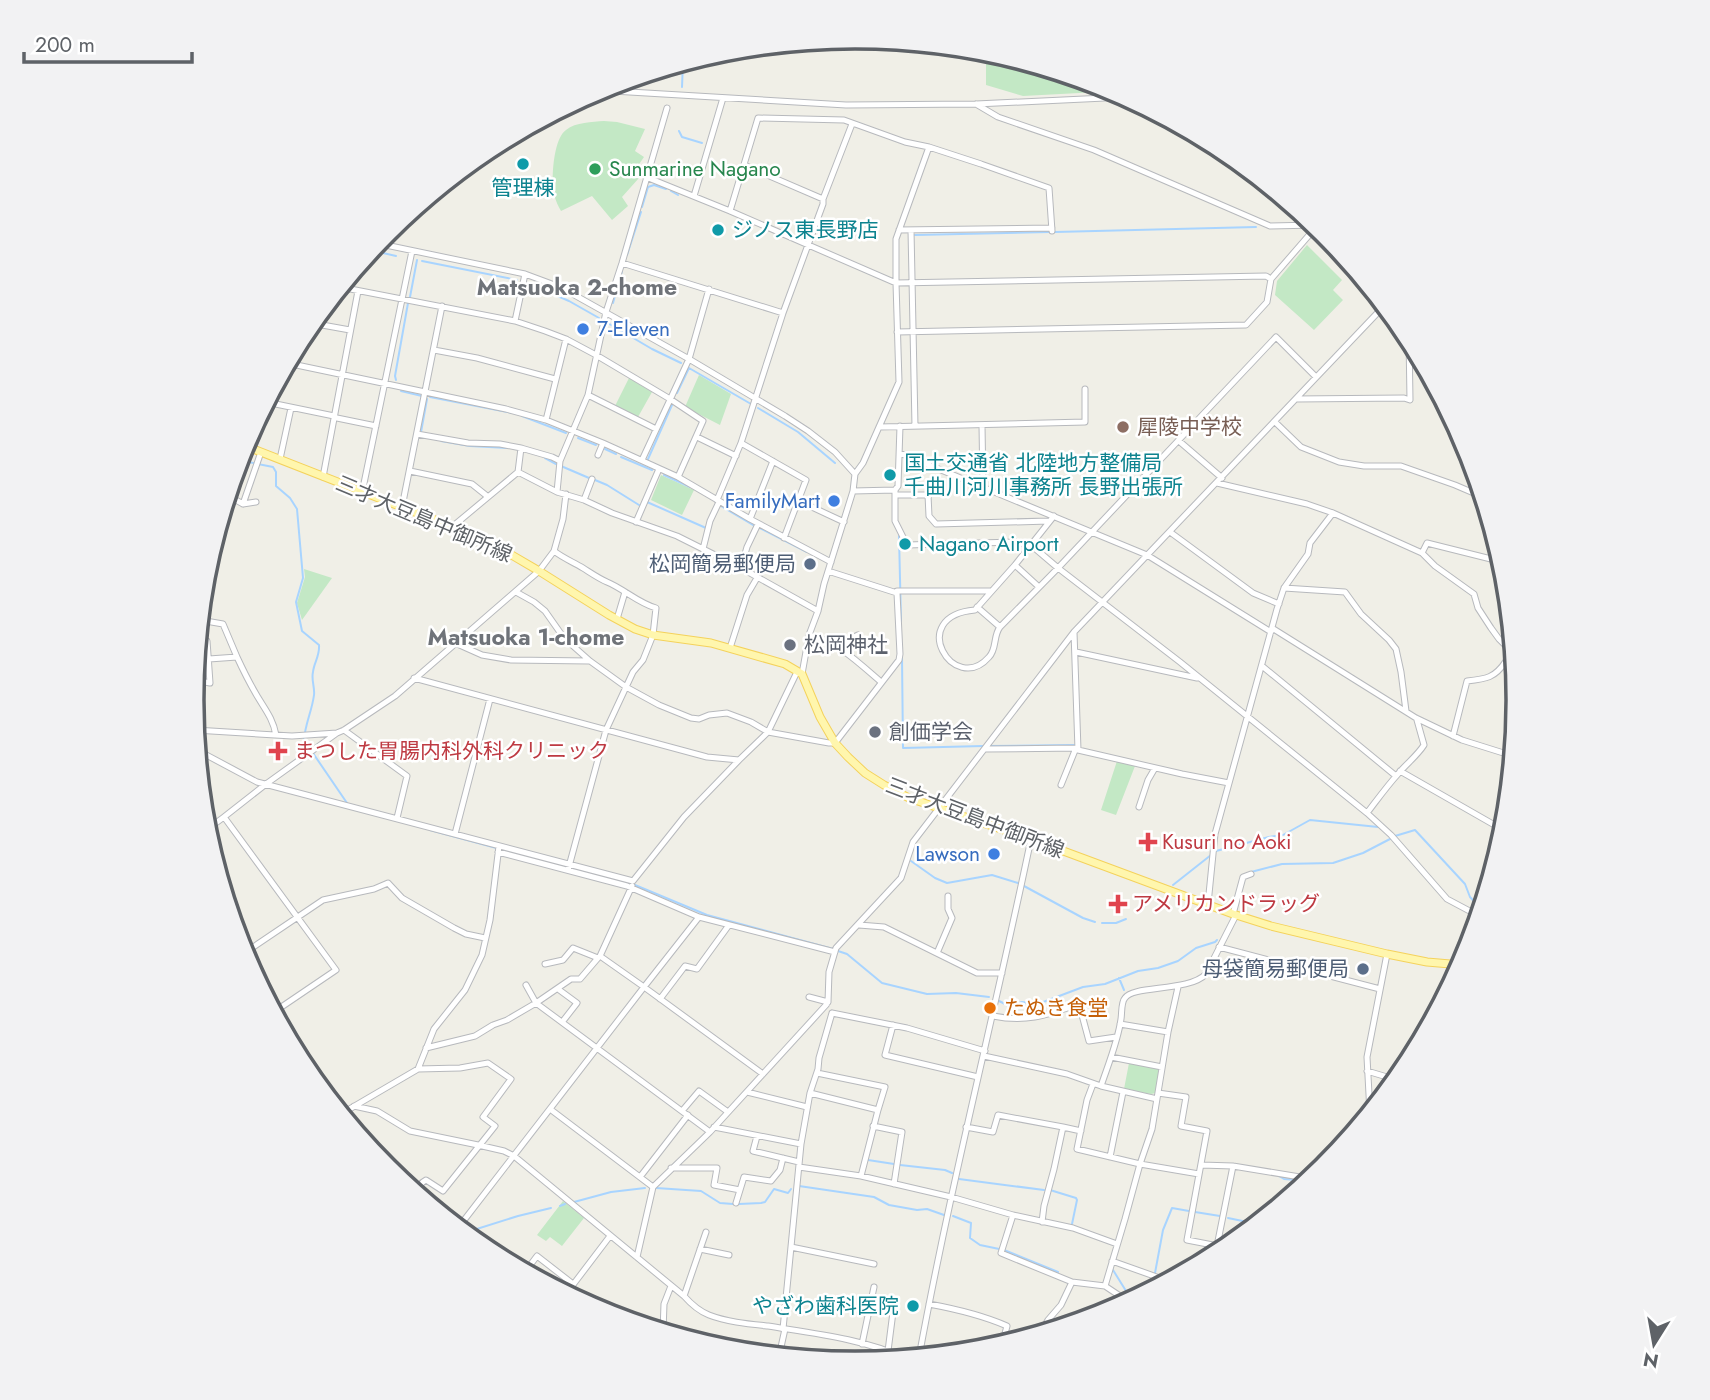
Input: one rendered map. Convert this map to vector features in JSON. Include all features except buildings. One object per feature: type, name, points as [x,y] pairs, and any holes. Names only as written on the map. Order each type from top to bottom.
[{"type":"main road","name":"三才大豆島中御所線","points":[[255,450],[486,540],[635,629],[653,635],[691,639],[730,648],[785,664],[800,673],[820,717],[835,743],[848,757],[865,773],[909,797],[1031,839],[1234,915],[1387,954],[1449,964]]},
{"type":"street","points":[[625,92],[846,106],[1102,98]]},
{"type":"street","points":[[694,196],[723,98]]},
{"type":"street","points":[[976,104],[998,117],[1094,150],[1270,226],[1299,225]]},
{"type":"street","points":[[557,492],[560,461],[588,395],[606,312],[667,108]]},
{"type":"street","points":[[730,211],[758,118],[844,120],[1049,188],[1052,230],[898,230]]},
{"type":"street","points":[[703,550],[710,521],[741,443],[783,313],[852,124]]},
{"type":"street","points":[[426,1048],[475,1036],[536,1003],[571,979],[580,979],[599,957],[632,884],[684,817],[768,732],[800,673],[853,491],[855,474],[863,463],[899,382],[896,239],[929,147]]},
{"type":"street","points":[[744,165],[823,199]]},
{"type":"street","points":[[646,177],[896,283],[1266,276],[1270,279]]},
{"type":"street","points":[[911,230],[915,426]]},
{"type":"street","points":[[897,332],[1245,325],[1267,302],[1270,279],[1309,234]]},
{"type":"street","points":[[389,246],[525,274],[560,287],[689,359],[808,431],[835,452],[855,474]]},
{"type":"street","points":[[362,493],[412,251]]},
{"type":"street","points":[[622,263],[783,313]]},
{"type":"street","points":[[515,321],[525,274]]},
{"type":"street","points":[[351,289],[515,321],[566,339],[596,355],[703,421],[678,477]]},
{"type":"street","points":[[642,460],[689,359],[709,289]]},
{"type":"street","points":[[323,477],[358,291]]},
{"type":"street","points":[[402,508],[442,306]]},
{"type":"street","points":[[637,1257],[653,1186],[712,1129],[822,1010],[828,1002],[829,972],[836,950],[901,878],[914,842],[1074,632],[1377,313]]},
{"type":"street","points":[[323,325],[350,330]]},
{"type":"street","points":[[1051,519],[1016,565],[975,610],[954,614],[943,625],[939,641],[941,650],[952,663],[968,668],[983,663],[993,651],[1000,627],[1276,337],[1316,377]]},
{"type":"street","points":[[546,420],[566,339]]},
{"type":"street","points":[[434,351],[555,379]]},
{"type":"street","points":[[1296,399],[1410,400],[1409,359]]},
{"type":"street","points":[[297,365],[506,409],[546,420],[678,477],[758,524],[831,562]]},
{"type":"street","points":[[879,427],[1085,422],[1084,389]]},
{"type":"street","points":[[588,395],[656,429]]},
{"type":"street","points":[[275,404],[376,426]]},
{"type":"street","points":[[280,460],[291,408]]},
{"type":"street","points":[[1275,422],[1301,447],[1339,462],[1364,466],[1401,466],[1471,492]]},
{"type":"street","points":[[982,425],[982,488]]},
{"type":"street","points":[[900,426],[895,521],[907,545],[1015,542],[1031,545],[1367,813],[1393,837],[1447,899],[1470,911]]},
{"type":"street","points":[[417,434],[468,443],[500,444],[560,461]]},
{"type":"street","points":[[697,437],[736,456]]},
{"type":"street","points":[[1179,441],[1219,480],[1307,504],[1422,553],[1435,566],[1474,594],[1478,608],[1503,642]]},
{"type":"street","points":[[598,455],[603,443]]},
{"type":"street","points":[[741,443],[806,480],[784,538]]},
{"type":"street","points":[[452,527],[517,472],[521,448]]},
{"type":"street","points":[[243,504],[261,452]]},
{"type":"street","points":[[900,453],[1051,519],[1092,532],[1147,555],[1416,718],[1453,736],[1504,754]]},
{"type":"street","points":[[750,519],[773,461]]},
{"type":"street","points":[[636,522],[659,469]]},
{"type":"street","points":[[410,471],[472,484],[487,496]]},
{"type":"street","points":[[517,472],[557,492],[677,536],[818,611]]},
{"type":"street","points":[[584,500],[592,479]]},
{"type":"street","points":[[853,491],[928,495],[929,516],[936,524],[1051,519]]},
{"type":"street","points":[[216,822],[266,784],[395,696],[540,571],[554,551],[566,494]]},
{"type":"street","points":[[236,500],[243,504],[256,502]]},
{"type":"street","points":[[799,501],[844,522]]},
{"type":"street","points":[[1208,904],[1215,834],[1284,588],[1308,554],[1310,543],[1332,513]]},
{"type":"street","points":[[741,568],[758,524]]},
{"type":"street","points":[[1170,532],[1254,593],[1279,604]]},
{"type":"street","points":[[1422,553],[1427,543],[1490,559]]},
{"type":"street","points":[[554,551],[648,606],[656,608],[653,635],[643,660],[626,687],[606,730],[569,867]]},
{"type":"street","points":[[1016,565],[1039,587]]},
{"type":"street","points":[[828,571],[897,593],[990,591]]},
{"type":"street","points":[[730,648],[747,595],[757,578]]},
{"type":"street","points":[[1284,588],[1345,592],[1361,614],[1396,649],[1406,711]]},
{"type":"street","points":[[516,592],[534,601],[545,611],[564,638],[590,661],[626,687],[659,705],[699,719],[727,713],[768,732],[829,743],[835,743],[899,660],[897,593]]},
{"type":"street","points":[[617,619],[625,592]]},
{"type":"street","points":[[977,607],[1000,627]]},
{"type":"street","points":[[209,622],[223,624],[247,678],[271,716],[276,735]]},
{"type":"street","points":[[1061,785],[1077,748],[1074,632]]},
{"type":"street","points":[[809,635],[836,646],[881,682]]},
{"type":"street","points":[[836,646],[858,635]]},
{"type":"street","points":[[204,682],[210,683],[207,641]]},
{"type":"street","points":[[455,643],[482,655],[511,660],[590,661]]},
{"type":"street","points":[[1076,652],[1200,678]]},
{"type":"street","points":[[209,659],[237,657]]},
{"type":"street","points":[[1453,736],[1467,681],[1482,680],[1494,675],[1505,662]]},
{"type":"street","points":[[1262,666],[1398,774],[1493,825]]},
{"type":"street","points":[[414,678],[707,757],[739,760]]},
{"type":"street","points":[[454,834],[490,699]]},
{"type":"street","points":[[1367,813],[1424,745],[1416,718]]},
{"type":"street","points":[[205,731],[305,736],[340,732],[407,776],[397,818]]},
{"type":"street","points":[[985,749],[1077,748],[1228,783]]},
{"type":"street","points":[[206,755],[257,782],[632,884],[699,917],[836,950]]},
{"type":"street","points":[[1139,807],[1154,768]]},
{"type":"street","points":[[223,817],[336,970],[281,1007]]},
{"type":"street","points":[[921,1347],[966,1127],[1031,839]]},
{"type":"street","points":[[418,1069],[434,1029],[465,990],[482,955],[499,849]]},
{"type":"street","points":[[1101,1086],[1121,1024],[1126,995],[1178,987],[1202,978],[1234,915],[1243,877],[1249,875]]},
{"type":"street","points":[[253,947],[323,900],[336,895],[374,889],[388,883],[402,898],[454,928],[485,938]]},
{"type":"street","points":[[937,953],[952,918],[948,909],[948,896]]},
{"type":"street","points":[[464,1219],[699,917]]},
{"type":"street","points":[[660,999],[685,966],[697,969],[729,925]]},
{"type":"street","points":[[858,925],[884,927],[977,973],[1002,973]]},
{"type":"street","points":[[1219,947],[1380,989]]},
{"type":"street","points":[[545,964],[564,960],[573,948],[599,957],[763,1074]]},
{"type":"street","points":[[1370,1098],[1367,1057],[1387,954]]},
{"type":"street","points":[[526,985],[536,1003],[685,1113],[712,1129],[801,1144]]},
{"type":"street","points":[[1105,1286],[1152,1129],[1178,987]]},
{"type":"street","points":[[558,989],[577,1003],[563,1021]]},
{"type":"street","points":[[809,998],[828,1002]]},
{"type":"street","points":[[993,1016],[1011,1020],[1040,1018],[1079,1004],[1089,1041],[1116,1037]]},
{"type":"street","points":[[822,1010],[892,1025],[1123,1092],[1197,1098]]},
{"type":"street","points":[[780,1346],[801,1144],[810,1093],[832,1013]]},
{"type":"street","points":[[1121,1024],[1168,1032]]},
{"type":"street","points":[[892,1025],[885,1055],[978,1077]]},
{"type":"street","points":[[1111,1057],[1162,1067]]},
{"type":"street","points":[[349,1109],[418,1069],[460,1068],[488,1063],[511,1079],[483,1117],[495,1126],[443,1191],[426,1180],[421,1184]]},
{"type":"street","points":[[1367,1071],[1385,1077]]},
{"type":"street","points":[[817,1073],[886,1087],[873,1126],[862,1177]]},
{"type":"street","points":[[1093,1084],[1077,1149],[1199,1174]]},
{"type":"street","points":[[640,1177],[699,1091],[728,1112]]},
{"type":"street","points":[[747,1092],[807,1107]]},
{"type":"street","points":[[1110,1157],[1123,1092]]},
{"type":"street","points":[[810,1093],[878,1110]]},
{"type":"street","points":[[1186,1097],[1181,1126],[1207,1130],[1187,1240],[1211,1245]]},
{"type":"street","points":[[354,1106],[377,1111],[411,1131],[478,1145],[514,1156],[691,1304],[709,1315],[885,1350]]},
{"type":"street","points":[[551,1109],[653,1186]]},
{"type":"street","points":[[966,1127],[993,1132],[998,1115],[1081,1131]]},
{"type":"street","points":[[873,1126],[902,1132],[894,1184]]},
{"type":"street","points":[[1042,1222],[1063,1128]]},
{"type":"street","points":[[757,1136],[753,1151],[1073,1228],[1117,1244]]},
{"type":"street","points":[[736,1203],[744,1177],[771,1181],[780,1170],[783,1158]]},
{"type":"street","points":[[1201,1165],[1233,1166],[1297,1177]]},
{"type":"street","points":[[1219,1239],[1233,1166]]},
{"type":"street","points":[[671,1168],[717,1168],[714,1185],[740,1191]]},
{"type":"street","points":[[1013,1215],[1000,1253],[1072,1282],[1105,1286],[1118,1295]]},
{"type":"street","points":[[684,1296],[706,1232]]},
{"type":"street","points":[[530,1265],[537,1256],[573,1284],[610,1236]]},
{"type":"street","points":[[792,1247],[874,1264]]},
{"type":"street","points":[[700,1249],[729,1255]]},
{"type":"street","points":[[1112,1261],[1156,1277]]},
{"type":"street","points":[[1047,1321],[1061,1305],[1072,1282]]},
{"type":"street","points":[[663,1322],[664,1304],[671,1286]]},
{"type":"street","points":[[862,1344],[874,1287]]},
{"type":"street","points":[[929,1304],[989,1318],[1007,1326],[1005,1333]]},
{"type":"street","points":[[883,1310],[893,1312],[888,1350]]},
{"type":"green space","points":[[986,63],[1023,71],[1087,93],[1023,96],[986,85]]},
{"type":"green space","name":"Sunmarine Nagano","points":[[604,121],[645,129],[635,151],[644,157],[633,173],[639,178],[622,197],[628,206],[612,220],[592,196],[561,211],[554,195],[553,180],[558,142],[566,130],[574,125]]},
{"type":"green space","points":[[1307,245],[1342,280],[1333,290],[1343,300],[1314,330],[1275,295],[1277,281]]},
{"type":"green space","points":[[699,375],[731,394],[720,425],[685,407]]},
{"type":"green space","points":[[629,378],[652,392],[638,417],[615,406]]},
{"type":"green space","points":[[661,475],[694,490],[682,515],[651,500]]},
{"type":"green space","points":[[304,569],[332,578],[302,620],[297,603],[305,577]]},
{"type":"green space","points":[[1117,761],[1135,766],[1116,815],[1101,810]]},
{"type":"green space","points":[[1129,1063],[1158,1069],[1160,1072],[1156,1093],[1124,1089]]},
{"type":"green space","points":[[563,1201],[584,1218],[562,1246],[550,1237],[546,1241],[537,1235]]},
{"type":"waterway","points":[[682,87],[683,72]]},
{"type":"waterway","points":[[679,131],[682,137],[702,143]]},
{"type":"waterway","points":[[642,207],[648,187],[654,185],[666,189]]},
{"type":"waterway","points":[[671,191],[678,195]]},
{"type":"waterway","points":[[627,255],[641,212]]},
{"type":"waterway","points":[[1055,232],[1256,227]]},
{"type":"waterway","points":[[915,235],[1049,232]]},
{"type":"waterway","points":[[383,253],[396,256]]},
{"type":"waterway","points":[[410,297],[417,260]]},
{"type":"waterway","points":[[422,261],[517,280]]},
{"type":"waterway","points":[[613,303],[622,271]]},
{"type":"waterway","points":[[528,283],[599,318]]},
{"type":"waterway","points":[[396,380],[408,303]]},
{"type":"waterway","points":[[606,322],[681,363]]},
{"type":"waterway","points":[[677,393],[689,368],[751,404]]},
{"type":"waterway","points":[[401,391],[422,396]]},
{"type":"waterway","points":[[430,397],[513,413]]},
{"type":"waterway","points":[[421,432],[427,399]]},
{"type":"waterway","points":[[648,459],[672,405]]},
{"type":"waterway","points":[[758,408],[798,432],[835,463]]},
{"type":"waterway","points":[[522,416],[566,433]]},
{"type":"waterway","points":[[578,438],[596,445]]},
{"type":"waterway","points":[[441,441],[508,448]]},
{"type":"waterway","points":[[605,449],[616,454]]},
{"type":"waterway","points":[[621,457],[652,470]]},
{"type":"waterway","points":[[545,458],[556,464]]},
{"type":"waterway","points":[[250,462],[273,467],[276,472],[276,486],[290,498],[297,509],[303,578],[296,602],[302,631],[319,645],[313,675],[314,695],[304,740],[347,803]]},
{"type":"waterway","points":[[562,467],[589,478]]},
{"type":"waterway","points":[[664,475],[690,487]]},
{"type":"waterway","points":[[595,480],[639,505]]},
{"type":"waterway","points":[[647,502],[706,528]]},
{"type":"waterway","points":[[721,506],[753,525]]},
{"type":"waterway","points":[[760,528],[807,552]]},
{"type":"waterway","points":[[899,536],[901,621]]},
{"type":"waterway","points":[[902,658],[903,748],[983,746]]},
{"type":"waterway","points":[[989,746],[1074,745]]},
{"type":"waterway","points":[[1216,851],[1283,835],[1310,820],[1378,827]]},
{"type":"waterway","points":[[430,830],[566,867]]},
{"type":"waterway","points":[[1395,836],[1415,830],[1465,884],[1474,901]]},
{"type":"waterway","points":[[1251,872],[1282,864],[1333,863],[1363,853],[1390,839]]},
{"type":"waterway","points":[[1173,885],[1211,855]]},
{"type":"waterway","points":[[911,861],[947,883],[992,875],[1018,883]]},
{"type":"waterway","points":[[572,868],[635,885],[707,915],[833,949]]},
{"type":"waterway","points":[[1024,886],[1095,922]]},
{"type":"waterway","points":[[1102,923],[1116,923],[1126,919]]},
{"type":"waterway","points":[[999,1001],[1009,1006],[1022,1002],[1038,1004],[1083,987],[1105,984],[1138,971],[1178,961],[1196,948],[1217,940]]},
{"type":"waterway","points":[[838,951],[847,954],[882,983],[927,994],[956,993],[989,997]]},
{"type":"waterway","points":[[1119,978],[1124,990]]},
{"type":"waterway","points":[[868,1160],[894,1164]]},
{"type":"waterway","points":[[900,1165],[952,1173]]},
{"type":"waterway","points":[[1279,1176],[1294,1180]]},
{"type":"waterway","points":[[959,1179],[1044,1190]]},
{"type":"waterway","points":[[799,1186],[874,1197],[889,1205],[927,1209],[944,1215]]},
{"type":"waterway","points":[[574,1202],[611,1192],[645,1188]]},
{"type":"waterway","points":[[656,1188],[701,1191],[720,1203],[733,1204]]},
{"type":"waterway","points":[[739,1204],[765,1202],[774,1189],[788,1193],[791,1189]]},
{"type":"waterway","points":[[1050,1190],[1076,1198],[1072,1224]]},
{"type":"waterway","points":[[560,1206],[565,1204]]},
{"type":"waterway","points":[[477,1229],[551,1208]]},
{"type":"waterway","points":[[1155,1273],[1163,1230],[1172,1208],[1189,1211]]},
{"type":"waterway","points":[[1195,1212],[1220,1216]]},
{"type":"waterway","points":[[953,1216],[971,1223],[970,1238],[980,1245],[1004,1250],[1058,1272]]},
{"type":"waterway","points":[[1228,1218],[1244,1221]]},
{"type":"waterway","points":[[1113,1270],[1126,1291]]},
{"type":"place","name":"管理棟","points":[[523,164]]},
{"type":"place","name":"Sunmarine Nagano","points":[[595,169]]},
{"type":"place","name":"ジノス東長野店","points":[[718,230]]},
{"type":"place","name":"7-Eleven","points":[[583,329]]},
{"type":"place","name":"犀陵中学校","points":[[1123,427]]},
{"type":"place","name":"国土交通省 北陸地方整備局 千曲川河川事務所 長野出張所","points":[[890,475]]},
{"type":"place","name":"FamilyMart","points":[[834,501]]},
{"type":"place","name":"Nagano Airport","points":[[905,544]]},
{"type":"place","name":"松岡簡易郵便局","points":[[810,564]]},
{"type":"place","name":"松岡神社","points":[[790,645]]},
{"type":"place","name":"創価学会","points":[[875,732]]},
{"type":"place","name":"まつした胃腸内科外科クリニック","points":[[278,751]]},
{"type":"place","name":"Kusuri no Aoki","points":[[1148,842]]},
{"type":"place","name":"Lawson","points":[[994,854]]},
{"type":"place","name":"アメリカンドラッグ","points":[[1118,904]]},
{"type":"place","name":"母袋簡易郵便局","points":[[1363,969]]},
{"type":"place","name":"たぬき食堂","points":[[990,1008]]},
{"type":"place","name":"やざわ歯科医院","points":[[913,1306]]},
{"type":"district","name":"Matsuoka 2-chome","points":[[577,287]]},
{"type":"district","name":"Matsuoka 1-chome","points":[[526,637]]}]
